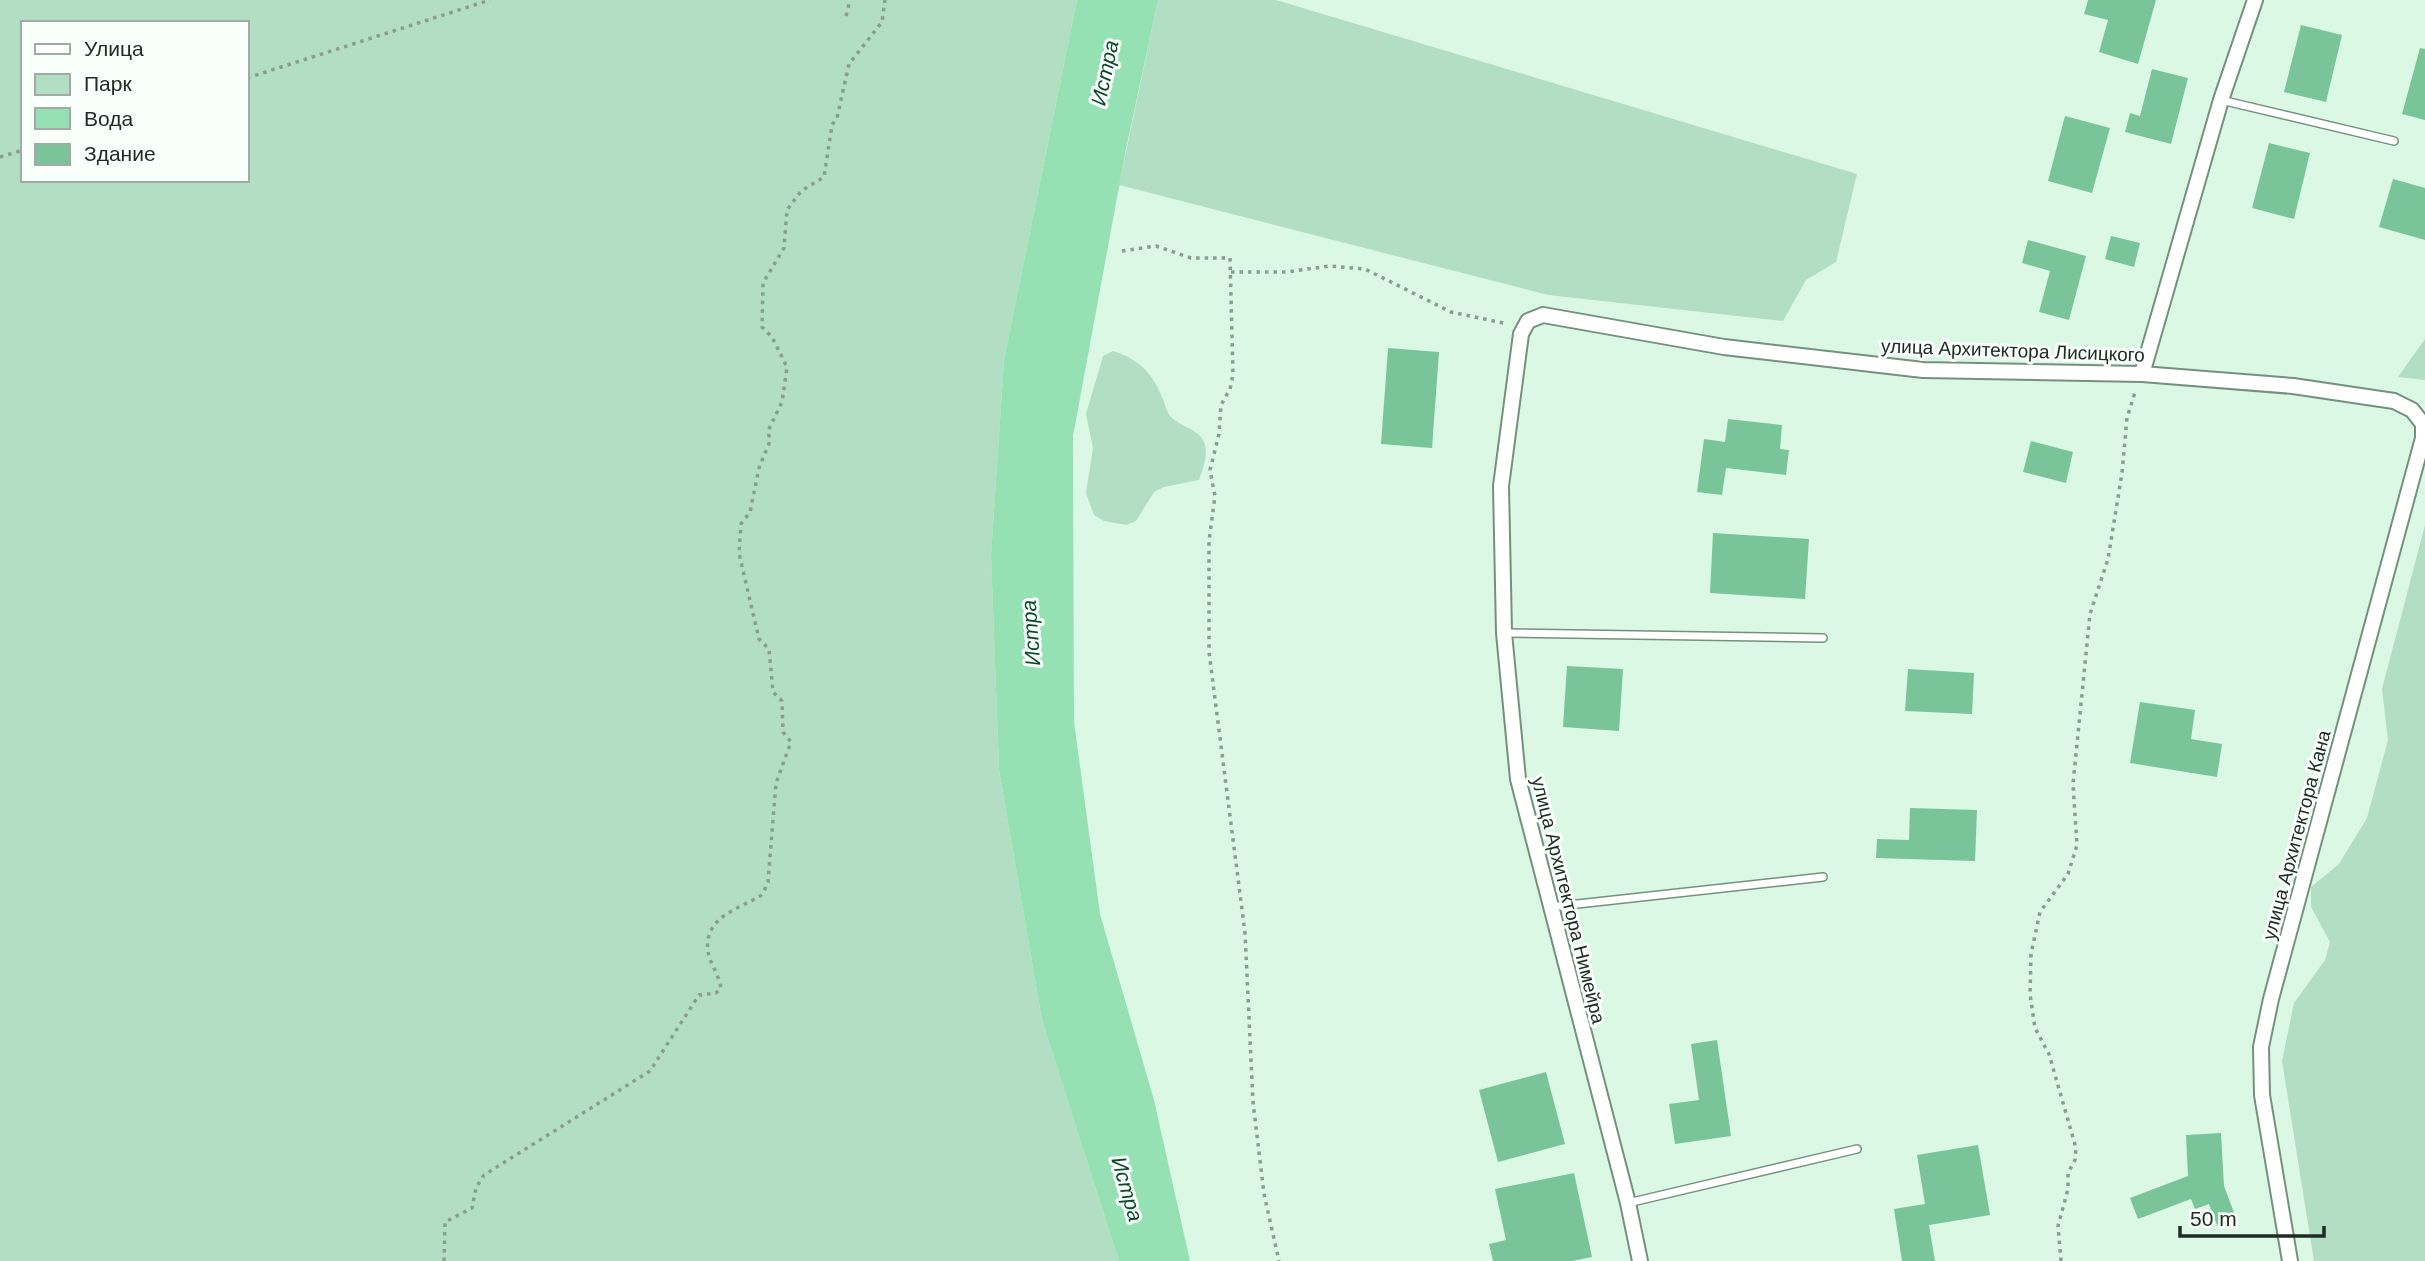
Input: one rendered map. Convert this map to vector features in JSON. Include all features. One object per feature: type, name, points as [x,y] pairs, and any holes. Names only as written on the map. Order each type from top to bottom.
[{"type":"street","points":[[2141,374],[2221,100],[2255,0]]},
{"type":"street","name":"улица Архитектора Лисицкого","points":[[1521,334],[1528,321],[1543,315],[1724,347],[1923,370],[2141,374],[2294,386],[2394,401],[2412,410],[2423,424]]},
{"type":"street","name":"улица Архитектора Нимейра","points":[[1521,334],[1502,486],[1504,633],[1518,779],[1628,1203],[1640,1261]]},
{"type":"street","name":"улица Архитектора Кана","points":[[2290,1261],[2262,1096],[2261,1047],[2271,999],[2423,438],[2423,424]]},
{"type":"lane","points":[[2221,100],[2394,141]]},
{"type":"lane","points":[[1504,633],[1823,638]]},
{"type":"lane","points":[[1550,907],[1823,877]]},
{"type":"lane","points":[[1628,1203],[1857,1149]]},
{"type":"path","points":[[248,78],[489,0]]},
{"type":"path","points":[[846,16],[850,0]]},
{"type":"path","points":[[444,1261],[445,1222],[472,1208],[476,1188],[484,1175],[650,1071],[699,995],[716,993],[722,988],[718,971],[708,953],[709,935],[721,917],[762,895],[768,882],[776,783],[792,742],[783,732],[782,701],[773,692],[769,649],[759,639],[739,553],[741,524],[750,512],[759,468],[770,441],[768,431],[782,402],[788,367],[772,337],[762,327],[763,283],[784,248],[787,210],[802,191],[824,177],[832,125],[837,118],[849,64],[882,22],[885,0]]},
{"type":"path","points":[[0,157],[21,151]]},
{"type":"path","points":[[1122,251],[1156,246],[1191,258],[1230,258],[1233,375],[1230,389],[1220,405],[1219,433],[1210,470],[1214,496],[1209,541],[1209,652],[1245,933],[1254,1102],[1261,1167],[1279,1261]]},
{"type":"path","points":[[1231,272],[1286,272],[1330,265],[1365,269],[1451,312],[1508,324],[1521,334]]},
{"type":"path","points":[[2061,1261],[2058,1226],[2068,1189],[2067,1173],[2075,1160],[2076,1148],[2049,1054],[2035,1028],[2030,994],[2031,954],[2040,912],[2068,874],[2077,845],[2073,784],[2090,614],[2108,559],[2122,472],[2127,418],[2141,374]]},
{"type":"green space","points":[[0,0],[1077,0],[1004,360],[991,555],[999,770],[1042,1020],[1119,1261],[0,1261]]},
{"type":"green space","points":[[1158,0],[1276,0],[1857,174],[1836,262],[1806,280],[1783,321],[1548,295],[1119,185]]},
{"type":"green space","points":[[2425,339],[2425,380],[2398,377]]},
{"type":"green space","points":[[1113,351],[1137,362],[1149,374],[1158,388],[1167,412],[1202,438],[1206,451],[1199,480],[1164,487],[1154,492],[1136,521],[1126,525],[1104,521],[1094,515],[1086,493],[1093,448],[1086,414],[1103,356]]},
{"type":"green space","points":[[2425,525],[2425,1261],[2314,1261],[2282,1061],[2294,1003],[2325,960],[2330,942],[2311,907],[2311,887],[2339,864],[2367,818],[2388,740],[2382,689]]},
{"type":"water","name":"Истра","points":[[1077,0],[1158,0],[1126,149],[1073,436],[1074,722],[1100,914],[1154,1100],[1190,1261],[1119,1261],[1042,1020],[999,770],[991,555],[1004,360]]},
{"type":"building","points":[[2088,0],[2156,0],[2138,64],[2099,52],[2108,20],[2084,14]]},
{"type":"building","points":[[2301,25],[2342,35],[2326,102],[2284,92]]},
{"type":"building","points":[[2420,48],[2425,49],[2425,120],[2402,114]]},
{"type":"building","points":[[2152,69],[2188,78],[2171,144],[2125,132],[2130,113],[2140,116]]},
{"type":"building","points":[[2065,116],[2110,128],[2092,193],[2048,181]]},
{"type":"building","points":[[2269,143],[2310,153],[2294,219],[2252,208]]},
{"type":"building","points":[[2393,179],[2425,188],[2425,240],[2379,227]]},
{"type":"building","points":[[2111,236],[2140,243],[2134,267],[2105,259]]},
{"type":"building","points":[[2028,240],[2086,256],[2069,320],[2039,312],[2050,271],[2022,263]]},
{"type":"building","points":[[1388,348],[1439,352],[1432,448],[1381,444]]},
{"type":"building","points":[[1728,419],[1782,425],[1780,449],[1789,450],[1786,475],[1726,468],[1722,495],[1697,492],[1704,439],[1725,442]]},
{"type":"building","points":[[2031,441],[2073,452],[2066,483],[2023,472]]},
{"type":"building","points":[[1713,533],[1809,539],[1805,599],[1710,593]]},
{"type":"building","points":[[1567,666],[1623,669],[1619,731],[1563,727]]},
{"type":"building","points":[[1908,669],[1974,673],[1972,714],[1905,711]]},
{"type":"building","points":[[2140,702],[2195,710],[2191,739],[2222,744],[2217,777],[2130,763]]},
{"type":"building","points":[[1910,808],[1977,810],[1975,861],[1876,858],[1877,839],[1909,840]]},
{"type":"building","points":[[1717,1040],[1731,1136],[1675,1144],[1669,1104],[1699,1100],[1691,1044]]},
{"type":"building","points":[[1546,1072],[1565,1144],[1498,1162],[1479,1090]]},
{"type":"building","points":[[2221,1133],[2224,1186],[2236,1218],[2217,1225],[2209,1204],[2195,1209],[2191,1199],[2138,1219],[2130,1198],[2188,1176],[2186,1135]]},
{"type":"building","points":[[1978,1145],[1990,1215],[1929,1225],[1935,1261],[1902,1261],[1894,1209],[1925,1204],[1917,1155]]},
{"type":"building","points":[[1574,1173],[1592,1257],[1572,1261],[1493,1261],[1489,1244],[1506,1240],[1495,1189]]}]
